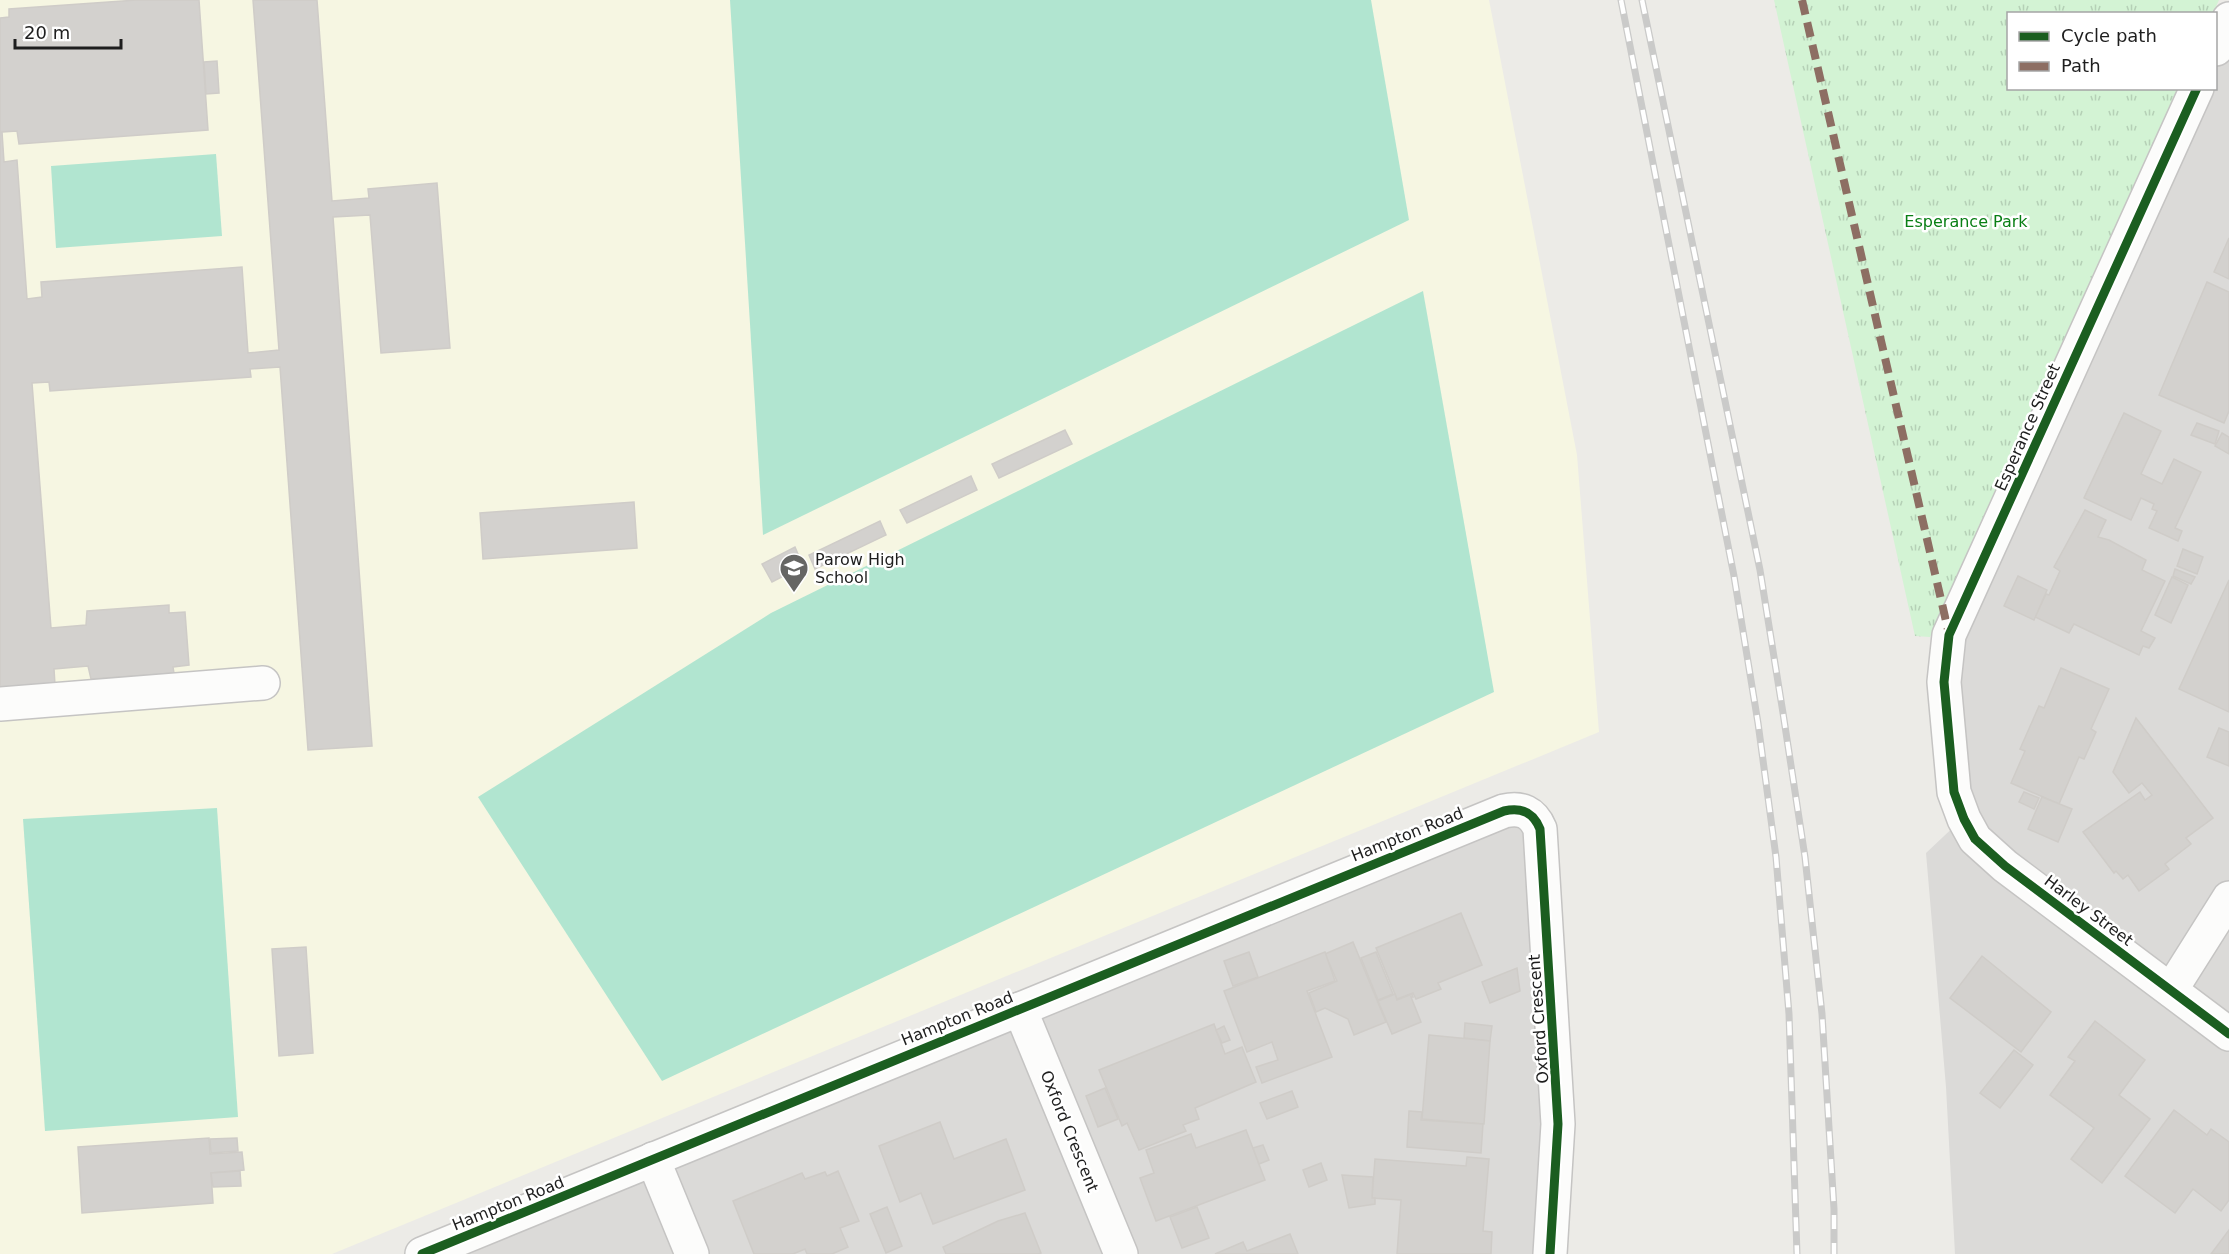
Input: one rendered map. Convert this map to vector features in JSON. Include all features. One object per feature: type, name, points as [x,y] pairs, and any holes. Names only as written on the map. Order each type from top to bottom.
[{"type":"street","points":[[2217,46],[2229,19]]},
{"type":"street","name":"Esperance Street","points":[[1954,792],[1944,682],[1949,635],[2196,90]]},
{"type":"street","points":[[0,704],[263,683]]},
{"type":"street","name":"Harley Street","points":[[1954,792],[1964,819],[1975,839],[1991,854],[2229,1034]]},
{"type":"street","name":"Oxford Crescent","points":[[1503,811],[1515,808],[1527,812],[1536,819],[1540,829],[1558,1124],[1550,1254]]},
{"type":"street","name":"Hampton Road","points":[[422,1254],[1503,811]]},
{"type":"street","points":[[2171,990],[2229,898]]},
{"type":"street","name":"Oxford Crescent","points":[[1020,1009],[1121,1254]]},
{"type":"street","points":[[653,1160],[692,1254]]},
{"type":"shaded area","name":"Parow High School","points":[[0,0],[1489,0],[1577,455],[1599,732],[332,1254],[0,1254]]},
{"type":"shaded area","points":[[2229,15],[2229,1254],[1955,1254],[1946,1087],[1926,853],[1961,820],[1942,682],[2196,90],[2217,90],[2217,43]]},
{"type":"shaded area","points":[[1528,808],[1553,1254],[415,1254]]},
{"type":"green space","points":[[730,0],[1371,0],[1409,220],[763,535]]},
{"type":"green space","name":"Esperance Park","points":[[1774,0],[2219,0],[2213,12],[2007,12],[2007,90],[2179,90],[1930,637],[1915,636]]},
{"type":"green space","points":[[216,154],[222,236],[56,248],[51,166]]},
{"type":"green space","points":[[1423,291],[1494,692],[662,1081],[478,797],[771,613]]},
{"type":"green space","points":[[217,808],[238,1117],[45,1131],[23,819]]},
{"type":"building","points":[[137,0],[199,0],[208,130],[19,144],[17,131],[2,132],[4,162],[17,160],[27,299],[42,297],[41,282],[242,267],[248,353],[279,350],[253,0],[317,0],[332,201],[369,198],[368,189],[437,183],[450,348],[381,353],[370,215],[333,217],[372,746],[308,750],[280,367],[250,369],[251,377],[50,391],[49,382],[32,383],[51,628],[86,625],[87,611],[169,605],[169,613],[185,612],[189,665],[173,667],[174,673],[91,679],[88,666],[54,669],[55,685],[0,689],[0,18],[9,17],[9,9]]},
{"type":"building","points":[[217,61],[219,93],[206,94],[204,62]]},
{"type":"building","points":[[2229,238],[2229,279],[2214,272]]},
{"type":"building","points":[[2207,282],[2229,292],[2229,411],[2224,423],[2159,395]]},
{"type":"building","points":[[2124,413],[2161,431],[2141,474],[2162,484],[2174,459],[2201,472],[2175,528],[2182,531],[2178,541],[2149,528],[2157,511],[2152,509],[2154,504],[2141,498],[2131,520],[2084,498]]},
{"type":"building","points":[[2197,423],[2219,431],[2215,444],[2191,435]]},
{"type":"building","points":[[1065,430],[1072,444],[999,478],[992,464]]},
{"type":"building","points":[[2222,433],[2229,437],[2229,454],[2215,446]]},
{"type":"building","points":[[971,476],[977,490],[907,523],[900,510]]},
{"type":"building","points":[[634,502],[637,548],[483,559],[480,513]]},
{"type":"building","points":[[2085,510],[2106,520],[2098,537],[2109,540],[2146,560],[2142,570],[2165,581],[2141,631],[2155,638],[2149,648],[2143,646],[2139,655],[2074,624],[2069,633],[2035,617],[2060,571],[2054,567]]},
{"type":"building","points":[[880,521],[886,535],[815,569],[809,555]]},
{"type":"building","points":[[795,547],[803,566],[772,582],[762,564]]},
{"type":"building","points":[[2183,549],[2203,557],[2197,574],[2177,566]]},
{"type":"building","points":[[2175,569],[2195,577],[2191,584],[2173,576]]},
{"type":"building","points":[[2018,576],[2047,590],[2034,620],[2004,606]]},
{"type":"building","points":[[2172,577],[2188,585],[2171,623],[2155,615]]},
{"type":"building","points":[[2229,580],[2229,712],[2179,689]]},
{"type":"building","points":[[2061,668],[2109,689],[2091,729],[2096,732],[2084,759],[2079,757],[2059,804],[2011,783],[2025,751],[2020,749],[2039,706],[2044,708]]},
{"type":"building","points":[[2136,718],[2213,818],[2186,838],[2191,844],[2165,864],[2169,869],[2139,891],[2128,875],[2123,879],[2116,871],[2114,873],[2083,832],[2140,792],[2145,800],[2152,795],[2142,783],[2129,793],[2113,772]]},
{"type":"building","points":[[2219,728],[2229,732],[2229,766],[2207,757]]},
{"type":"building","points":[[2024,792],[2039,798],[2034,809],[2019,802]]},
{"type":"building","points":[[2042,797],[2072,809],[2058,842],[2028,829]]},
{"type":"building","points":[[1461,913],[1482,965],[1438,983],[1441,989],[1416,999],[1413,993],[1397,999],[1376,948]]},
{"type":"building","points":[[1353,942],[1386,1022],[1354,1035],[1348,1019],[1325,1008],[1316,1012],[1309,993],[1337,981],[1325,954]]},
{"type":"building","points":[[306,947],[313,1053],[279,1056],[272,949]]},
{"type":"building","points":[[1249,952],[1258,977],[1233,986],[1224,961]]},
{"type":"building","points":[[1325,952],[1335,981],[1307,991],[1332,1057],[1262,1083],[1256,1067],[1278,1060],[1272,1042],[1247,1052],[1224,991]]},
{"type":"building","points":[[1376,952],[1393,994],[1378,1000],[1361,958]]},
{"type":"building","points":[[1982,956],[2051,1012],[2021,1052],[1950,998]]},
{"type":"building","points":[[1517,968],[1520,991],[1490,1003],[1482,982]]},
{"type":"building","points":[[1395,994],[1397,1000],[1412,994],[1413,997],[1411,997],[1421,1022],[1392,1034],[1378,1001]]},
{"type":"building","points":[[2095,1021],[2145,1060],[2119,1095],[2150,1119],[2102,1183],[2071,1159],[2094,1128],[2050,1095],[2075,1061],[2068,1057]]},
{"type":"building","points":[[1465,1023],[1492,1026],[1490,1041],[1464,1038]]},
{"type":"building","points":[[1214,1024],[1225,1054],[1242,1047],[1256,1082],[1195,1108],[1199,1119],[1183,1125],[1186,1131],[1139,1150],[1127,1123],[1122,1126],[1099,1070]]},
{"type":"building","points":[[1224,1026],[1230,1040],[1222,1043],[1216,1030]]},
{"type":"building","points":[[1429,1035],[1490,1041],[1484,1124],[1422,1119]]},
{"type":"building","points":[[2014,1050],[2033,1065],[2000,1108],[1980,1093]]},
{"type":"building","points":[[1105,1088],[1118,1119],[1098,1127],[1086,1096]]},
{"type":"building","points":[[1292,1091],[1298,1107],[1267,1119],[1260,1103]]},
{"type":"building","points":[[2174,1110],[2207,1135],[2211,1129],[2229,1142],[2229,1200],[2221,1211],[2193,1189],[2175,1213],[2125,1176]]},
{"type":"building","points":[[1409,1111],[1422,1112],[1421,1120],[1483,1124],[1481,1153],[1407,1147]]},
{"type":"building","points":[[940,1122],[954,1159],[1006,1139],[1025,1190],[933,1224],[921,1193],[900,1202],[879,1146]]},
{"type":"building","points":[[1246,1130],[1265,1180],[1156,1221],[1140,1178],[1154,1173],[1146,1150],[1191,1134],[1196,1148]]},
{"type":"building","points":[[209,1138],[210,1154],[242,1152],[244,1170],[211,1173],[213,1203],[82,1213],[78,1147]]},
{"type":"building","points":[[237,1138],[238,1151],[211,1153],[210,1139]]},
{"type":"building","points":[[1263,1145],[1269,1160],[1259,1164],[1253,1148]]},
{"type":"building","points":[[1467,1157],[1489,1159],[1483,1231],[1492,1232],[1491,1254],[1397,1254],[1401,1200],[1372,1198],[1375,1159],[1466,1166]]},
{"type":"building","points":[[1321,1163],[1327,1180],[1309,1187],[1303,1170]]},
{"type":"building","points":[[240,1171],[241,1186],[213,1187],[211,1173]]},
{"type":"building","points":[[838,1171],[859,1221],[840,1228],[848,1247],[832,1254],[807,1254],[805,1249],[793,1254],[754,1254],[733,1201],[802,1173],[805,1179],[825,1172],[827,1176]]},
{"type":"building","points":[[1342,1175],[1373,1177],[1372,1198],[1375,1198],[1375,1204],[1349,1208]]},
{"type":"building","points":[[887,1207],[902,1246],[886,1253],[870,1214]]},
{"type":"building","points":[[1197,1207],[1209,1238],[1182,1248],[1170,1217]]},
{"type":"building","points":[[1025,1213],[1041,1253],[946,1254],[943,1247],[998,1221]]},
{"type":"building","points":[[2229,1230],[2229,1254],[2211,1254]]},
{"type":"building","points":[[1290,1234],[1298,1254],[1215,1254],[1243,1242],[1247,1251]]},
{"type":"railway","points":[[1621,0],[1734,576],[1758,723],[1776,857],[1789,1014],[1797,1254]]},
{"type":"railway","points":[[1642,0],[1760,570],[1783,713],[1805,857],[1822,1014],[1834,1209],[1834,1254]]},
{"type":"marked path","points":[[1802,0],[1949,634]]},
{"type":"cycle path","points":[[2196,90],[1949,635],[1944,682],[1954,792],[1964,819],[1975,839],[2005,866],[2229,1034]]},
{"type":"cycle path","points":[[422,1254],[1504,811],[1516,810],[1526,812],[1534,818],[1540,829],[1558,1124],[1550,1254]]},
{"type":"place","name":"Parow High School","points":[[794,594]]}]
